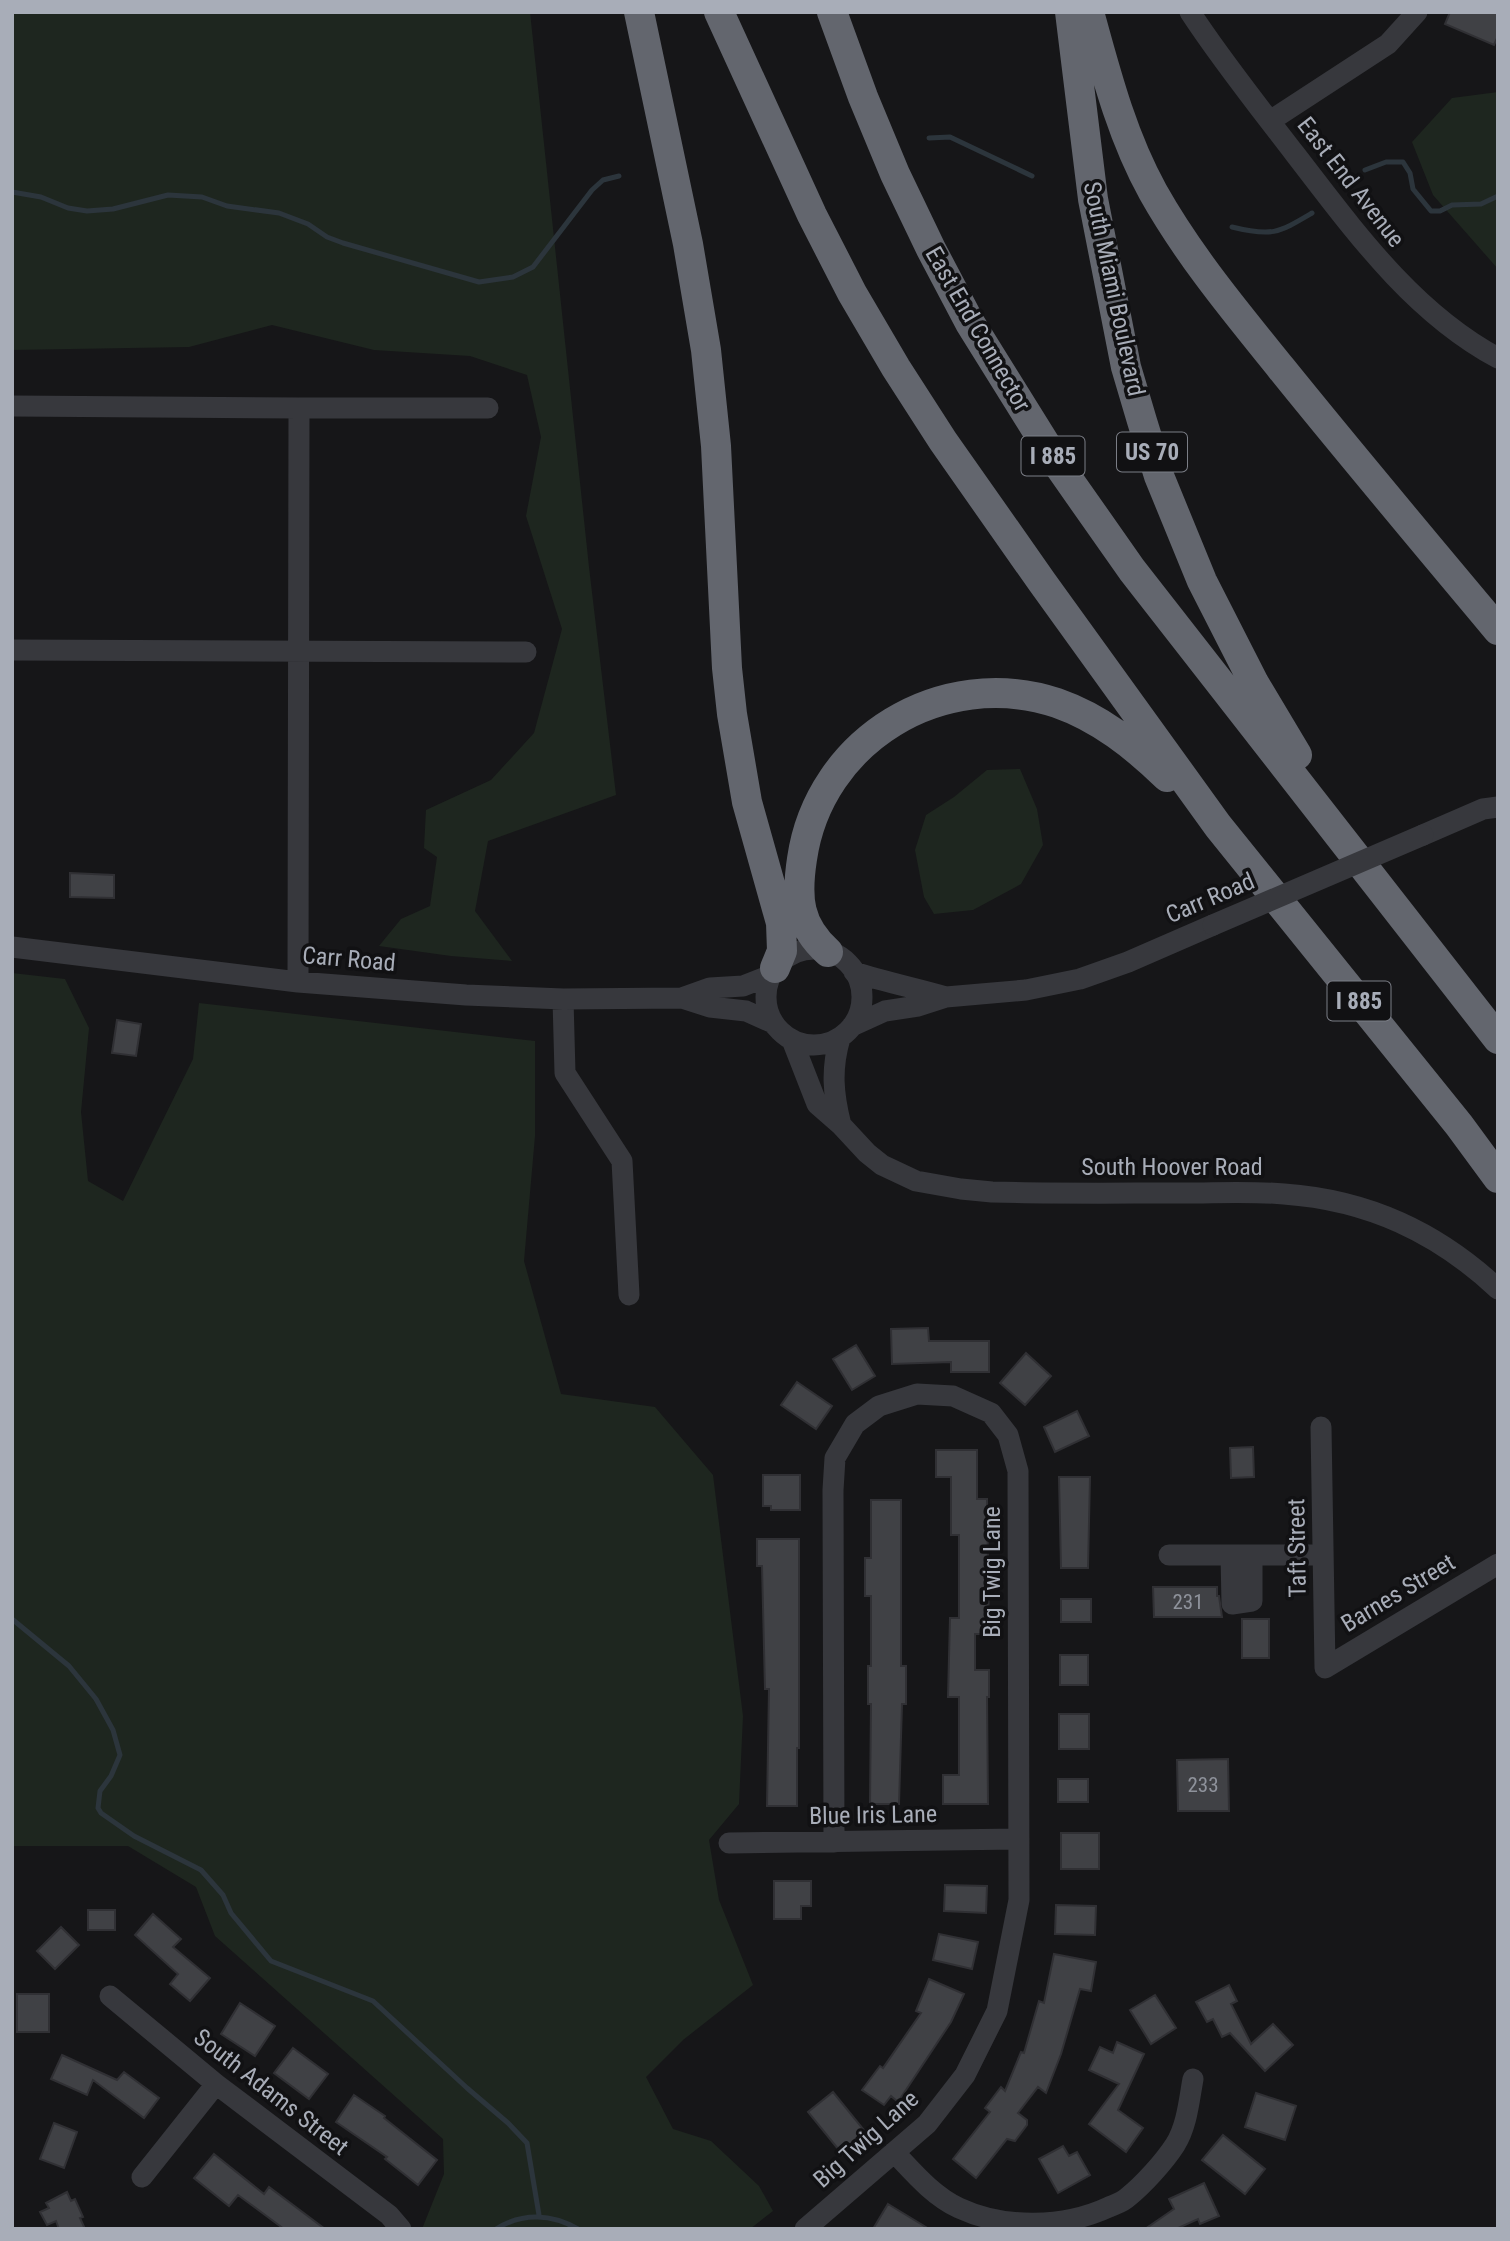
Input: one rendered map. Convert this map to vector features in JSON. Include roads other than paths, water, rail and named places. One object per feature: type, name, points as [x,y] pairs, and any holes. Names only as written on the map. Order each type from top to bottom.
[{"type":"highway","points":[[639,12],[686,232],[706,351],[716,446],[728,680],[747,802],[782,932],[782,951],[773,972]]},
{"type":"highway","points":[[719,12],[775,135]]},
{"type":"highway","name":"I 885","points":[[735,12],[775,135],[812,215],[852,293],[943,441],[1218,826],[1459,1125],[1498,1178]]},
{"type":"highway","name":"East End Connector","points":[[832,12],[895,174],[931,249],[1014,395],[1059,466],[1132,570],[1353,852]]},
{"type":"highway","name":"South Miami Boulevard","points":[[1070,12],[1095,211],[1126,367],[1156,465],[1180,528],[1228,632],[1254,683],[1353,852]]},
{"type":"highway","points":[[1089,12],[1118,113],[1134,152],[1158,200],[1192,254],[1302,395],[1498,630]]},
{"type":"highway","points":[[828,952],[812,935],[801,907],[800,868],[810,819],[821,796],[852,754],[891,722],[935,702],[960,696],[1007,694],[1056,703],[1080,712],[1104,725],[1143,754],[1218,826]]},
{"type":"highway","name":"I 885","points":[[1353,852],[1498,1039]]},
{"type":"street","name":"East End Avenue","points":[[1189,12],[1213,48],[1368,248],[1442,319],[1498,358]]},
{"type":"street","points":[[1270,121],[1388,44],[1417,12]]},
{"type":"street","points":[[12,406],[488,408]]},
{"type":"street","points":[[298,982],[299,408]]},
{"type":"street","points":[[12,650],[526,652]]},
{"type":"street","name":"Carr Road","points":[[846,1032],[885,1011],[918,1006],[946,997],[1001,994],[1080,979],[1128,962],[1493,804]]},
{"type":"street","name":"Carr Road","points":[[12,947],[298,982],[502,998],[682,998],[710,1007],[746,1011],[773,1023]]},
{"type":"street","points":[[841,1125],[833,1087],[834,1064],[846,1032],[862,1004],[861,987],[854,971],[843,959],[828,952],[812,949],[788,957],[773,972],[768,983],[766,1000],[773,1023],[792,1040],[816,1045],[846,1032]]},
{"type":"street","name":"Carr Road","points":[[854,971],[895,985],[946,997]]},
{"type":"street","name":"Carr Road","points":[[682,998],[710,988],[743,986],[773,972]]},
{"type":"street","points":[[563,999],[565,1073],[622,1161],[629,1295]]},
{"type":"street","name":"South Hoover Road","points":[[792,1040],[817,1104],[867,1153],[899,1174],[936,1186],[961,1189],[1031,1193],[1284,1194],[1357,1207],[1405,1223],[1427,1235],[1498,1289]]},
{"type":"street","name":"Big Twig Lane","points":[[805,2229],[927,2124],[965,2075],[997,2011],[1019,1900],[1018,1471],[1008,1435],[991,1413],[953,1396],[917,1394],[879,1406],[855,1424],[835,1458],[834,1842]]},
{"type":"street","name":"Taft Street","points":[[1321,1427],[1325,1668]]},
{"type":"street","points":[[1169,1555],[1323,1555]]},
{"type":"street","name":"Barnes Street","points":[[1325,1668],[1498,1564]]},
{"type":"street","name":"Blue Iris Lane","points":[[729,1843],[1019,1839]]},
{"type":"street","name":"South Adams Street","points":[[110,1996],[216,2084],[388,2216],[401,2229]]},
{"type":"street","points":[[894,2152],[939,2195],[957,2207],[986,2218],[1028,2224],[1096,2214],[1127,2199],[1175,2144],[1187,2116],[1193,2079]]},
{"type":"street","points":[[142,2177],[216,2084]]},
{"type":"waterway","points":[[929,138],[950,137],[1032,176]]},
{"type":"waterway","points":[[1365,170],[1386,162],[1403,162],[1410,173],[1413,189],[1431,211],[1440,211],[1452,205],[1481,204],[1498,196]]},
{"type":"waterway","points":[[12,192],[41,197],[68,208],[87,211],[113,209],[168,195],[202,197],[227,206],[279,213],[308,224],[327,237],[343,243],[479,282],[513,277],[533,267],[592,190],[603,180],[619,176]]},
{"type":"waterway","points":[[1232,227],[1257,232],[1274,231],[1312,213]]},
{"type":"waterway","points":[[12,1619],[69,1666],[96,1699],[113,1730],[120,1755],[111,1776],[100,1791],[98,1808],[101,1813],[134,1836],[201,1870],[223,1895],[231,1913],[271,1961],[373,2001],[508,2123],[527,2143],[539,2215]]},
{"type":"waterway","points":[[496,2229],[517,2220],[537,2217],[558,2220],[578,2229]]}]
